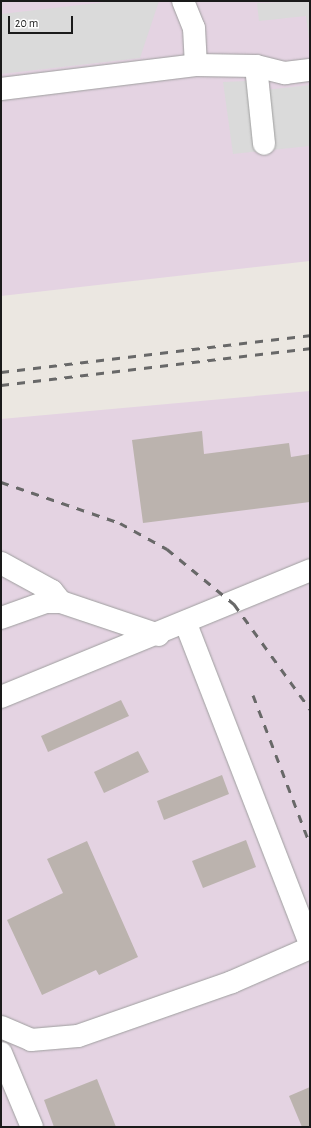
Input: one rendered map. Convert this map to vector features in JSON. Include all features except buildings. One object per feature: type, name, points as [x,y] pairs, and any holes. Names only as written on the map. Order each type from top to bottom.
[{"type":"lane","points":[[183,1],[194,28],[196,65]]},
{"type":"lane","points":[[1,88],[196,65],[256,66],[285,73],[310,70]]},
{"type":"lane","points":[[256,66],[264,144]]},
{"type":"lane","points":[[1,562],[52,591],[61,602]]},
{"type":"lane","points":[[1,698],[104,652],[159,635],[310,570]]},
{"type":"lane","points":[[1,618],[46,602],[61,602],[159,635]]},
{"type":"lane","points":[[186,624],[310,943]]},
{"type":"lane","points":[[1,1027],[31,1040],[78,1036],[232,982],[310,948]]},
{"type":"lane","points":[[1,1053],[32,1127]]},
{"type":"shaded area","points":[[1,1],[310,1],[310,261],[1,296]]},
{"type":"shaded area","points":[[115,1],[159,1],[140,58],[1,74],[1,14]]},
{"type":"shaded area","points":[[310,1],[310,46],[306,16],[259,21],[257,3]]},
{"type":"shaded area","points":[[247,81],[265,90],[310,85],[310,146],[233,154],[223,82]]},
{"type":"shaded area","points":[[310,391],[310,1127],[1,1127],[1,419]]},
{"type":"railway","points":[[1,372],[310,335]]},
{"type":"railway","points":[[1,385],[310,348]]},
{"type":"railway","points":[[1,482],[120,523],[167,549],[234,604],[310,709]]},
{"type":"railway","points":[[253,695],[310,844]]}]
